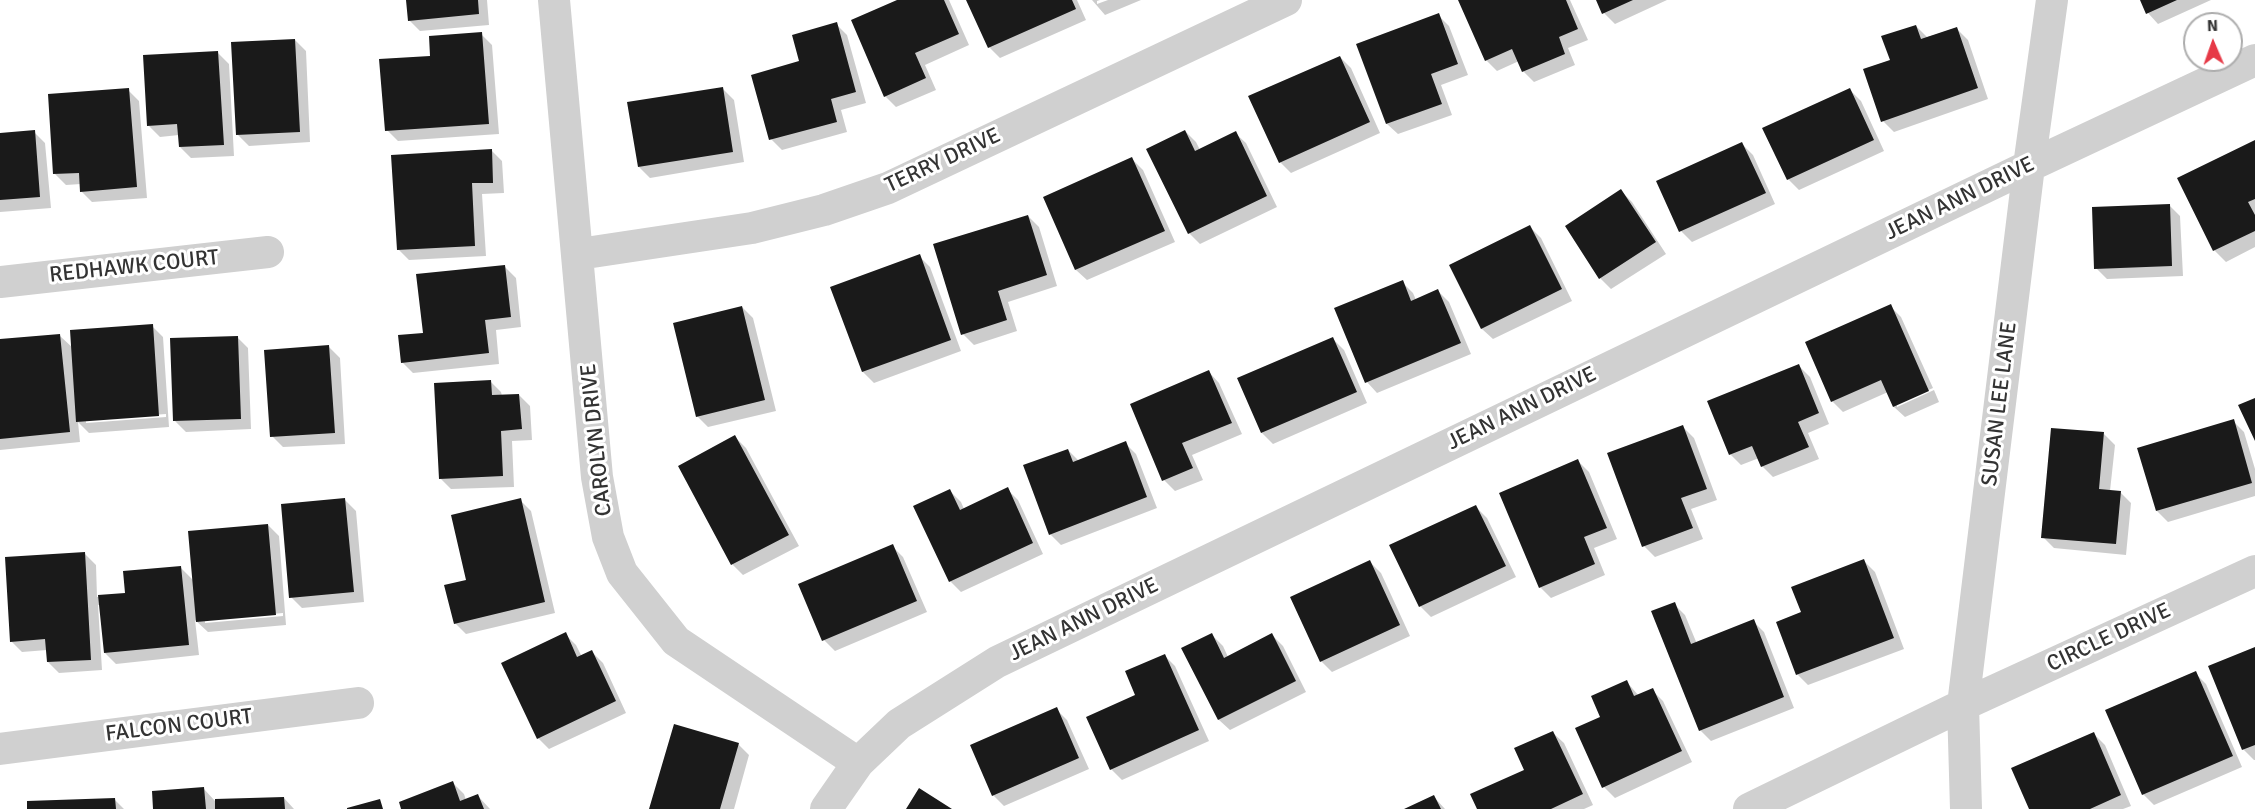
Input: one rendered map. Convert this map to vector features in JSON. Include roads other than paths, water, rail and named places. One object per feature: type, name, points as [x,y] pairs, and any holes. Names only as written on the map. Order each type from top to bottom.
[{"type":"street","name":"CAROLYN DRIVE","points":[[554,0],[579,254],[597,477],[608,537],[622,573],[676,641],[858,763]]},
{"type":"street","name":"TERRY DRIVE","points":[[579,254],[752,228],[824,210],[888,188],[1286,0]]},
{"type":"street","name":"SUSAN LEE LANE","points":[[1965,809],[1963,705],[2029,165],[2052,0]]},
{"type":"street","name":"JEAN ANN DRIVE","points":[[826,809],[858,763],[899,724],[997,662],[2029,165],[2255,60]]},
{"type":"street","name":"REDHAWK COURT","points":[[0,282],[268,252]]},
{"type":"street","name":"CIRCLE DRIVE","points":[[1749,809],[1963,705],[2255,571]]},
{"type":"street","name":"FALCON COURT","points":[[0,749],[358,703]]}]
